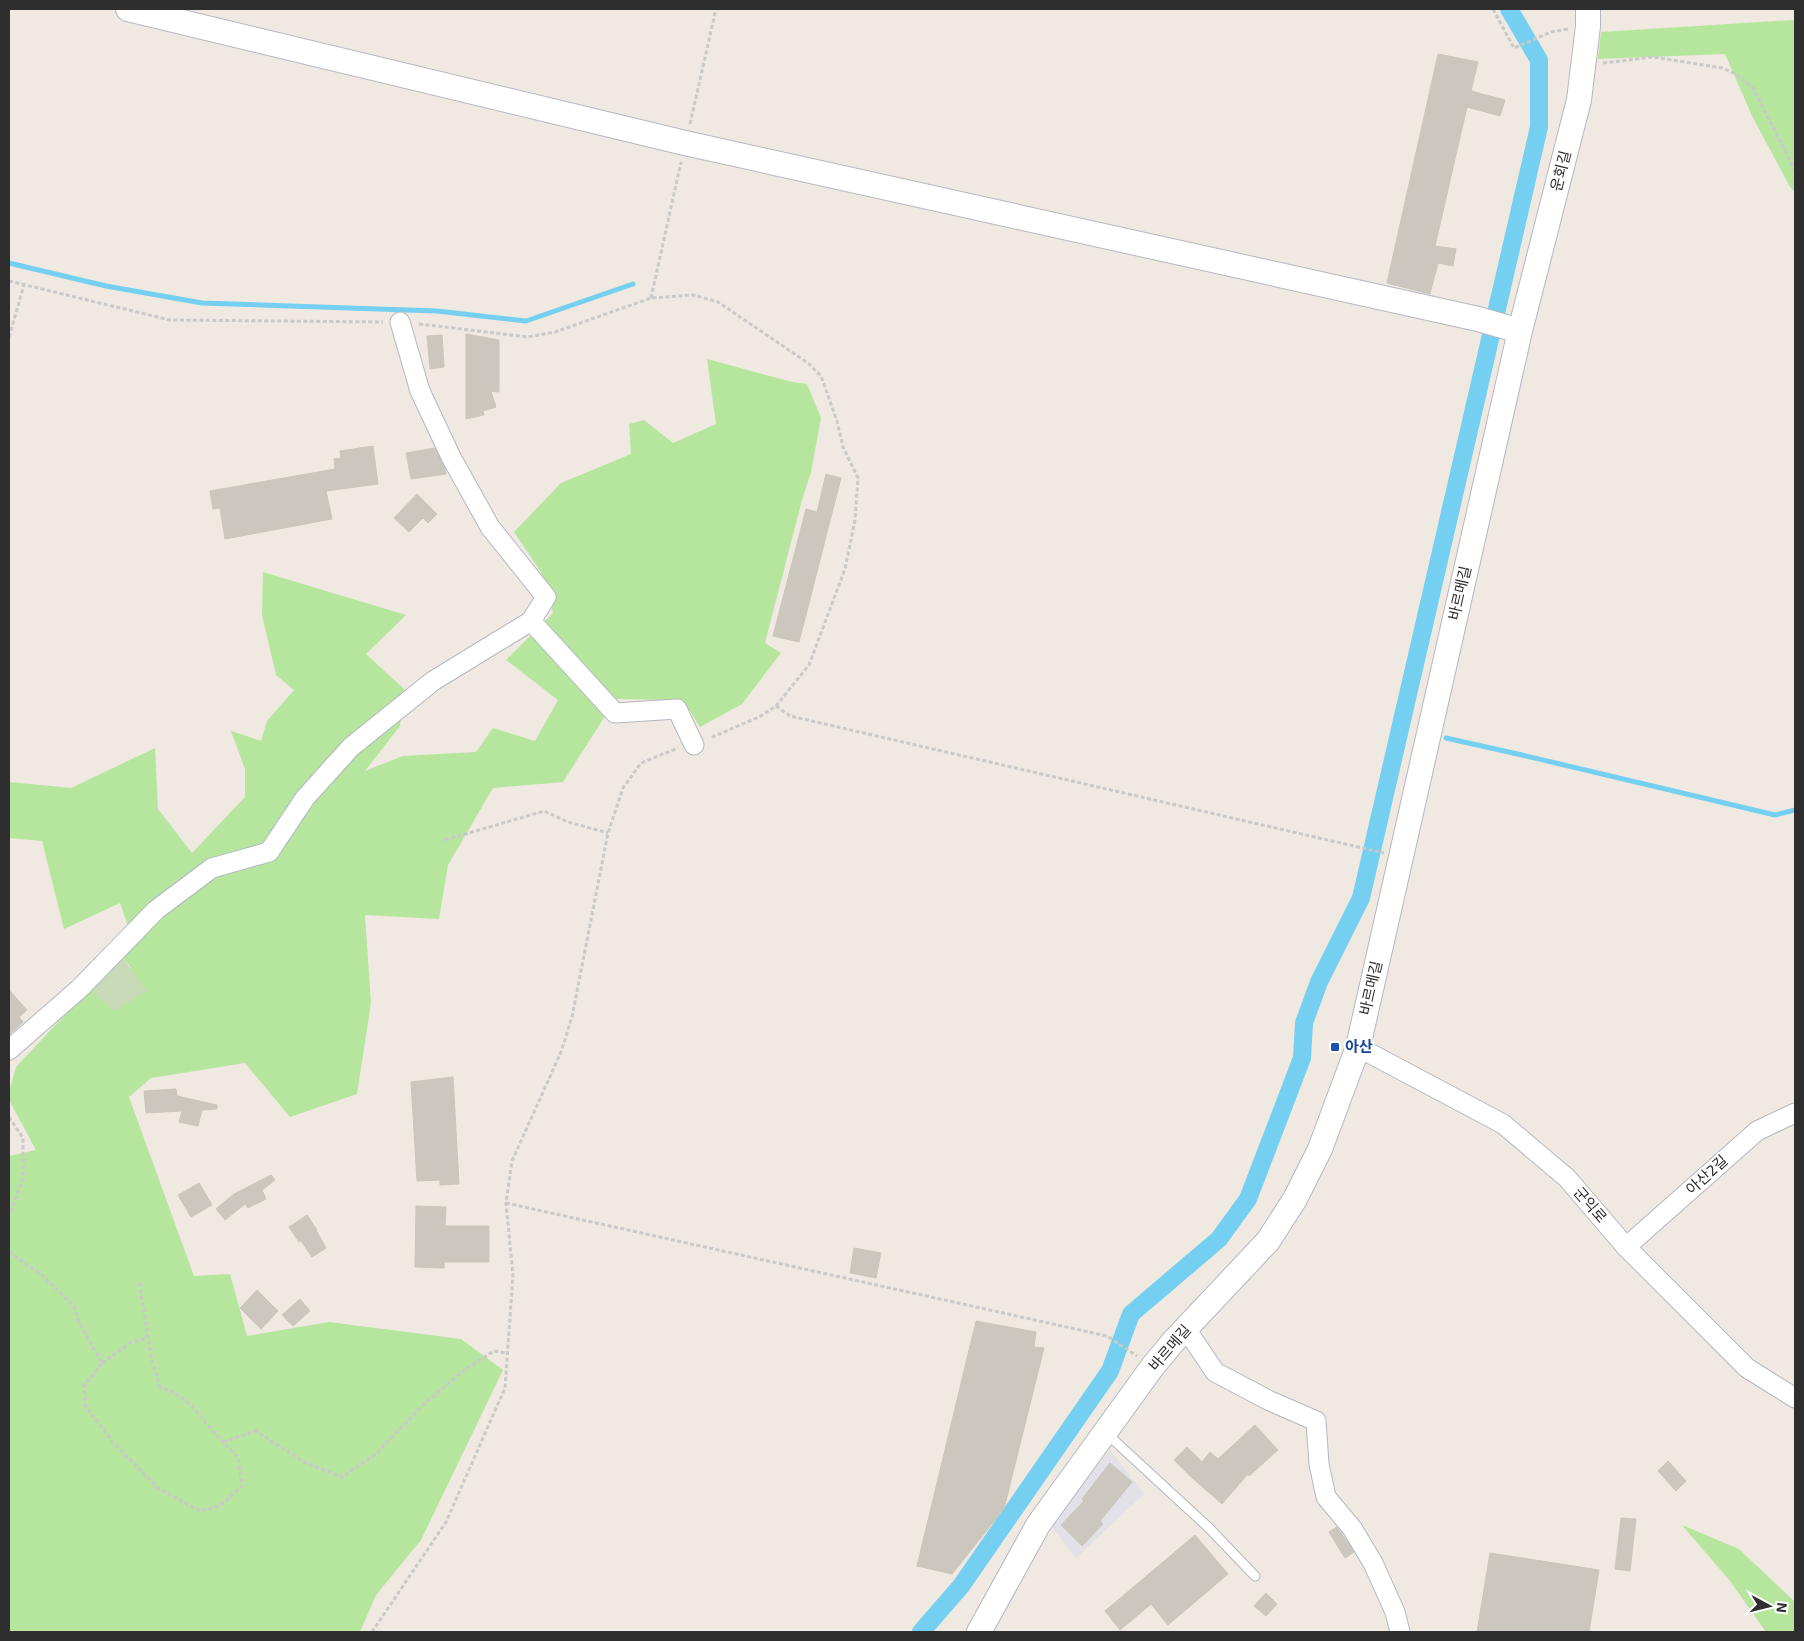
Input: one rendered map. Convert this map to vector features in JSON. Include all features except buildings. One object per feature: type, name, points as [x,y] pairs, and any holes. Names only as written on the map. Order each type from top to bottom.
[{"type":"street","points":[[128,9],[685,143],[1478,319],[1515,329]]},
{"type":"street","name":"운회길","points":[[1515,329],[1579,100],[1588,26],[1588,9]]},
{"type":"street","points":[[9,1050],[79,989],[156,910],[212,868],[269,852],[305,798],[351,747],[433,681],[531,621],[546,597],[490,526],[451,457],[420,391],[400,322]]},
{"type":"street","name":"바르메길","points":[[979,1632],[1038,1525],[1153,1366],[1268,1241],[1295,1199],[1320,1149],[1358,1047],[1515,329]]},
{"type":"street","points":[[531,621],[615,713],[676,709],[694,745]]},
{"type":"street","name":"군익로","points":[[1358,1047],[1503,1124],[1567,1178],[1626,1247],[1747,1368],[1795,1398]]},
{"type":"street","name":"아산2길","points":[[1626,1247],[1757,1131],[1795,1113]]},
{"type":"street","points":[[1186,1329],[1215,1372],[1270,1401],[1316,1421],[1319,1464],[1326,1497],[1352,1528],[1373,1563],[1395,1612],[1401,1632]]},
{"type":"lane","points":[[1106,1433],[1208,1527],[1255,1576]]},
{"type":"path","points":[[1493,9],[1514,48],[1551,32]]},
{"type":"path","points":[[1583,68],[1608,62],[1653,57],[1722,68],[1736,74],[1753,88],[1795,170]]},
{"type":"path","points":[[9,281],[170,320],[400,322],[528,337],[555,332],[651,298],[693,295],[718,302],[808,363],[821,376],[837,421],[843,448],[858,478],[854,520],[845,569],[809,665],[776,706],[759,717],[694,745],[675,748],[641,762],[624,788],[608,832],[572,1017],[561,1052],[512,1161],[506,1203],[513,1275],[505,1388],[446,1522],[372,1632]]},
{"type":"path","points":[[9,337],[24,285]]},
{"type":"path","points":[[776,706],[790,716],[1386,854]]},
{"type":"path","points":[[445,840],[544,811],[568,822],[608,832]]},
{"type":"path","points":[[9,1117],[23,1138],[23,1178],[9,1216]]},
{"type":"path","points":[[506,1203],[1107,1336],[1136,1356]]},
{"type":"path","points":[[9,1252],[43,1276],[74,1306],[80,1324],[102,1363]]},
{"type":"path","points":[[139,1280],[148,1338],[150,1356],[160,1387],[174,1393],[191,1405],[238,1457],[242,1486],[220,1506],[200,1511],[158,1488],[113,1442],[86,1406],[84,1386],[102,1363],[130,1343],[148,1338]]},
{"type":"path","points":[[223,1442],[256,1431],[306,1463],[342,1477],[376,1454],[422,1406],[464,1370],[494,1351],[506,1353]]},
{"type":"shaded area","points":[[1110,1450],[1144,1494],[1076,1558],[1049,1523]]},
{"type":"green space","points":[[1793,20],[1795,23],[1795,192],[1790,187],[1752,116],[1725,54],[1598,59],[1601,32]]},
{"type":"green space","points":[[707,359],[792,382],[807,384],[821,418],[811,472],[765,643],[781,653],[742,704],[700,727],[683,700],[616,699],[563,782],[493,788],[448,865],[439,919],[365,915],[371,1003],[357,1094],[290,1117],[245,1063],[151,1078],[129,1097],[194,1276],[230,1274],[247,1336],[329,1322],[461,1339],[503,1370],[421,1540],[376,1595],[360,1632],[9,1632],[9,1156],[36,1150],[9,1100],[9,1092],[16,1067],[89,989],[131,968],[121,955],[131,935],[120,903],[64,929],[42,841],[9,838],[9,782],[71,788],[155,748],[158,809],[192,853],[245,797],[245,769],[231,731],[261,741],[267,721],[294,690],[276,675],[262,615],[263,572],[406,615],[366,654],[404,689],[400,726],[365,771],[403,756],[476,752],[493,728],[535,741],[558,700],[506,660],[553,613],[541,572],[514,532],[561,483],[631,454],[629,424],[644,420],[673,443],[716,424]]},
{"type":"green space","points":[[121,955],[146,991],[114,1011],[89,989]]},
{"type":"green space","points":[[1682,1525],[1739,1549],[1795,1602],[1795,1632],[1766,1632],[1730,1581]]},
{"type":"waterway","points":[[921,1632],[961,1586],[1110,1371],[1131,1314],[1219,1239],[1248,1199],[1302,1058],[1304,1023],[1319,982],[1361,898],[1539,127],[1539,60],[1509,9]]},
{"type":"waterway","points":[[9,263],[106,286],[202,303],[437,311],[526,321],[633,284]]},
{"type":"waterway","points":[[1446,738],[1775,815],[1795,810]]},
{"type":"place","name":"아산","points":[[1335,1047]]}]
